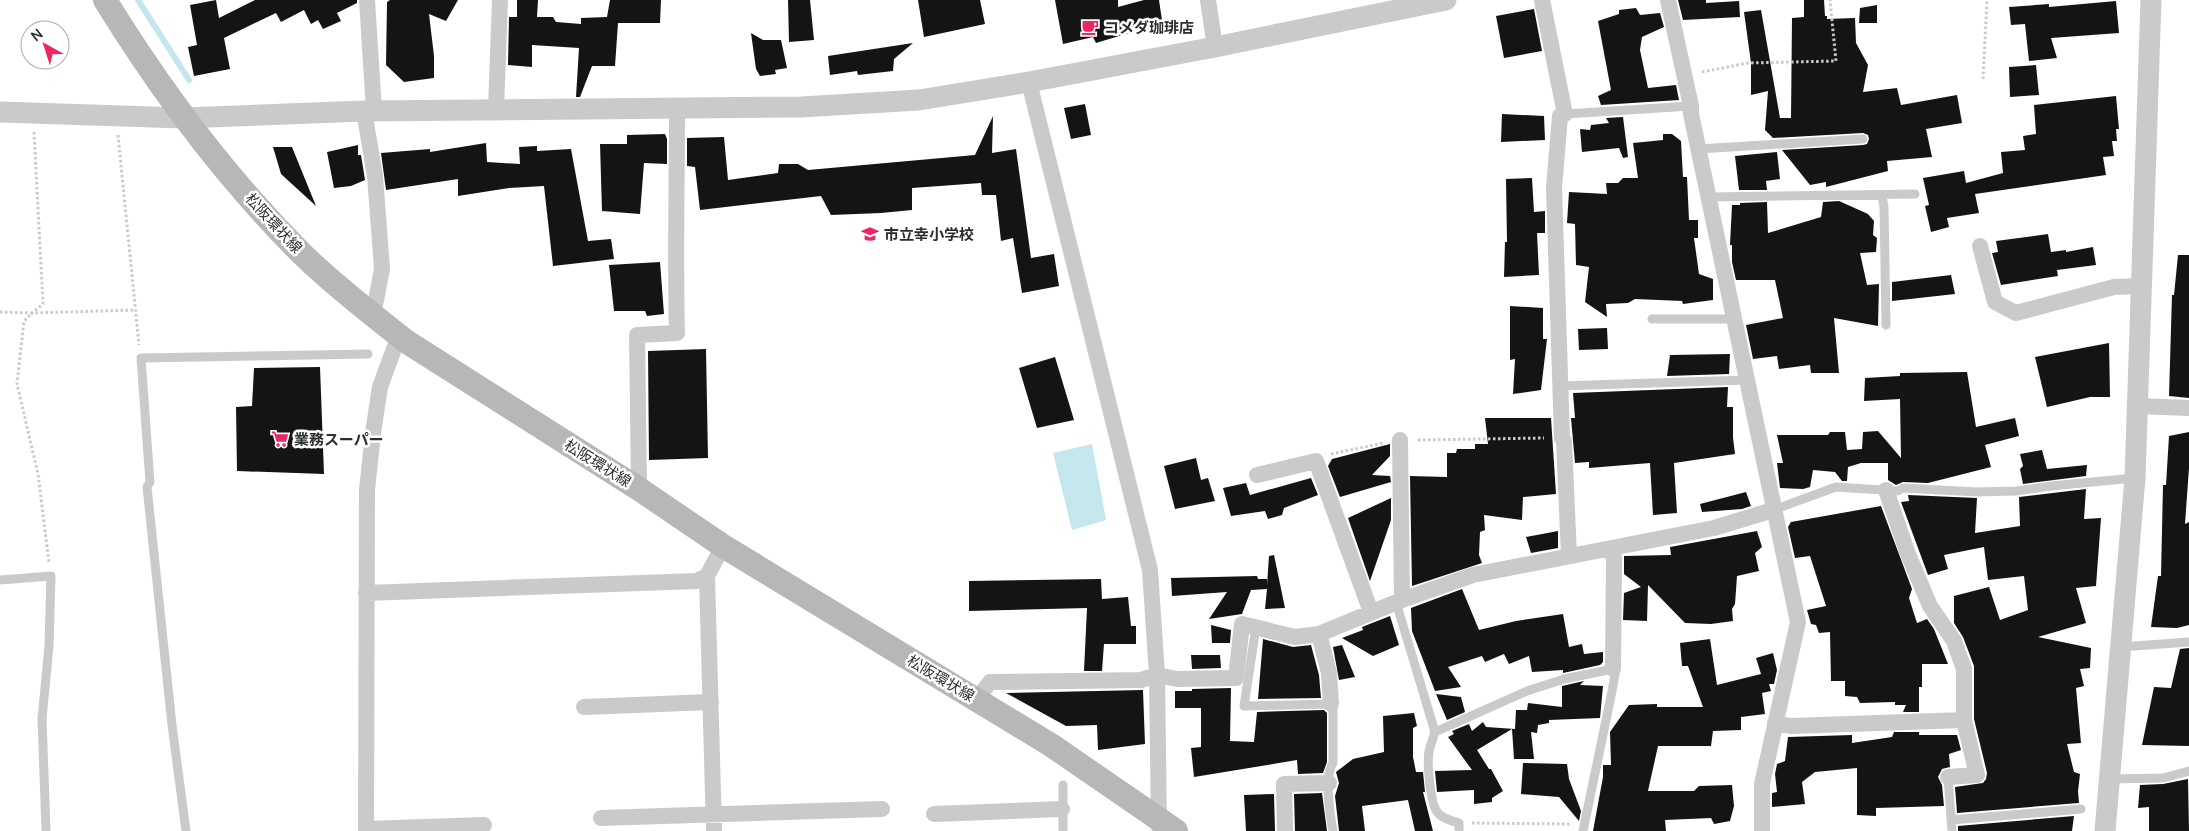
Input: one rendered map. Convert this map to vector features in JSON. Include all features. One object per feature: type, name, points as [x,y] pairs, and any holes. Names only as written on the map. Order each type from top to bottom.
[{"type":"main road","name":"松阪環状線","points":[[105,0],[183,118],[239,184],[303,254],[373,316],[399,335],[639,489],[723,546],[1050,745],[1164,827]]},
{"type":"street","points":[[367,0],[369,111],[382,269],[373,316]]},
{"type":"street","points":[[496,109],[500,0]]},
{"type":"street","points":[[1208,0],[1215,47]]},
{"type":"street","points":[[1542,0],[1565,114],[1560,116],[1554,188],[1562,438],[1564,441],[1569,556]]},
{"type":"street","points":[[1668,0],[1733,319],[1798,622],[1762,784],[1762,831]]},
{"type":"street","points":[[2105,831],[2135,478],[2151,0]]},
{"type":"street","points":[[0,112],[116,114],[183,118],[369,111],[802,107],[919,100],[1029,82],[1215,47],[1438,1]]},
{"type":"street","points":[[1029,82],[1150,570],[1157,674],[1160,788],[1164,827]]},
{"type":"street","points":[[639,489],[637,335],[677,333],[674,256],[677,202],[677,108]]},
{"type":"street","points":[[1980,246],[1995,302],[2016,313],[2114,287],[2141,286]]},
{"type":"street","points":[[399,335],[380,388],[372,433],[367,490],[366,830],[484,826]]},
{"type":"street","points":[[2137,406],[2189,408]]},
{"type":"street","points":[[1399,601],[1400,440]]},
{"type":"street","points":[[1257,475],[1316,461],[1371,612]]},
{"type":"street","points":[[1886,490],[1908,554],[1930,606],[1954,641],[1964,669],[1964,720],[1977,775],[1948,777]]},
{"type":"street","points":[[977,699],[990,682],[1141,680],[1157,674],[1177,679],[1236,678],[1242,624],[1295,637],[1319,634],[1399,601],[1472,575],[1714,528],[1773,510]]},
{"type":"street","points":[[713,823],[707,576],[723,546]]},
{"type":"street","points":[[1610,549],[1614,558],[1614,669]]},
{"type":"street","points":[[366,593],[697,581],[707,576]]},
{"type":"street","points":[[1319,634],[1329,672],[1331,704]]},
{"type":"street","points":[[584,707],[711,702]]},
{"type":"street","points":[[1776,723],[1791,726],[1964,720]]},
{"type":"street","points":[[1285,831],[1284,784],[1329,783]]},
{"type":"street","points":[[602,818],[713,823],[882,809]]},
{"type":"street","points":[[934,814],[1062,809]]},
{"type":"lane","points":[[1565,114],[1691,106]]},
{"type":"lane","points":[[1698,149],[1863,139]]},
{"type":"lane","points":[[1708,197],[1882,196],[1915,194]]},
{"type":"lane","points":[[1882,196],[1884,207],[1886,324]]},
{"type":"lane","points":[[1652,318],[1733,319]]},
{"type":"lane","points":[[186,831],[172,725],[147,487],[150,482],[141,358],[368,354]]},
{"type":"lane","points":[[1560,386],[1746,380]]},
{"type":"lane","points":[[1773,510],[1836,487],[1898,491],[1903,488],[1977,492],[2016,491],[2135,478]]},
{"type":"lane","points":[[0,580],[51,576],[49,646],[42,719],[46,831]]},
{"type":"lane","points":[[1399,601],[1435,732],[1429,752],[1434,807],[1436,812],[1442,817],[1459,827]]},
{"type":"lane","points":[[1256,627],[1244,706],[1331,704],[1333,707],[1333,763],[1329,769],[1333,831]]},
{"type":"lane","points":[[2121,647],[2189,642]]},
{"type":"lane","points":[[1435,732],[1527,692],[1564,679],[1614,669],[1615,675],[1610,701],[1583,828]]},
{"type":"lane","points":[[2110,778],[2164,778],[2189,771]]},
{"type":"lane","points":[[1948,777],[1952,831]]},
{"type":"lane","points":[[1063,785],[1063,831]]},
{"type":"lane","points":[[1951,820],[2081,809]]},
{"type":"path","points":[[1684,75],[1748,63],[1836,61],[1830,0]]},
{"type":"path","points":[[1983,79],[1987,0]]},
{"type":"path","points":[[28,112],[35,136],[43,304],[24,321],[18,384],[38,474],[49,564],[39,565]]},
{"type":"path","points":[[116,114],[141,358]]},
{"type":"path","points":[[0,312],[136,310]]},
{"type":"path","points":[[1328,454],[1400,440],[1562,438]]},
{"type":"path","points":[[1459,827],[1583,828]]},
{"type":"water","points":[[1092,444],[1106,520],[1072,530],[1053,453]]},
{"type":"building","points":[[216,0],[219,18],[255,0],[357,0],[357,3],[337,13],[341,21],[323,29],[318,20],[311,24],[304,10],[281,22],[276,13],[224,38],[230,69],[194,76],[188,47],[197,45],[190,5]]},
{"type":"building","points":[[390,0],[458,0],[446,21],[429,14],[434,56],[434,78],[404,82],[386,65],[387,2]]},
{"type":"building","points":[[517,0],[538,0],[537,17],[553,17],[556,22],[581,24],[581,18],[607,17],[610,0],[661,0],[660,23],[618,23],[615,66],[592,66],[580,97],[576,97],[579,48],[532,45],[532,67],[508,65],[509,17],[517,17]]},
{"type":"building","points":[[788,0],[810,0],[814,40],[789,42]]},
{"type":"building","points":[[918,0],[980,0],[985,24],[924,37]]},
{"type":"building","points":[[1055,0],[1118,0],[1118,7],[1144,0],[1159,0],[1163,27],[1129,33],[1096,43],[1093,37],[1063,44]]},
{"type":"building","points":[[1678,0],[1706,0],[1706,3],[1739,1],[1740,17],[1683,20]]},
{"type":"building","points":[[1804,0],[1824,0],[1825,16],[1827,16],[1827,19],[1855,18],[1856,43],[1868,65],[1863,92],[1897,88],[1901,105],[1957,95],[1962,123],[1926,129],[1932,157],[1887,161],[1888,171],[1826,187],[1826,182],[1810,185],[1782,150],[1863,145],[1867,144],[1868,135],[1863,133],[1773,138],[1765,130],[1768,91],[1751,95],[1751,63],[1744,12],[1761,10],[1780,118],[1791,118],[1792,18],[1804,17]]},
{"type":"building","points":[[2116,1],[2119,33],[2051,38],[2057,58],[2029,61],[2025,24],[2011,25],[2009,7],[2049,4],[2049,7]]},
{"type":"building","points":[[1877,5],[1877,23],[1859,23],[1860,8]]},
{"type":"building","points":[[1636,8],[1640,15],[1660,13],[1664,27],[1642,37],[1640,50],[1648,88],[1676,85],[1679,100],[1601,105],[1598,96],[1611,90],[1598,21],[1619,14],[1619,10]]},
{"type":"building","points":[[1534,9],[1542,51],[1504,58],[1496,16]]},
{"type":"building","points":[[751,33],[763,40],[781,40],[787,68],[775,70],[776,74],[760,76],[756,69]]},
{"type":"building","points":[[913,43],[894,59],[893,71],[858,75],[857,71],[830,75],[828,56]]},
{"type":"building","points":[[2036,65],[2039,95],[2010,97],[2009,67]]},
{"type":"building","points":[[2116,96],[2119,129],[2116,129],[2117,141],[2112,141],[2114,156],[2103,157],[2106,175],[1975,194],[1979,213],[1947,218],[1949,227],[1931,232],[1925,206],[1929,205],[1923,178],[1964,171],[1966,183],[2003,173],[2001,152],[2025,150],[2023,136],[2036,134],[2034,105]]},
{"type":"building","points":[[1085,104],[1091,135],[1071,139],[1064,108]]},
{"type":"building","points":[[1502,114],[1544,116],[1545,140],[1501,142]]},
{"type":"building","points":[[993,116],[992,153],[1016,149],[1031,258],[1054,254],[1059,286],[1022,293],[1013,238],[1001,241],[996,195],[982,195],[981,183],[912,188],[912,210],[881,213],[831,215],[821,196],[700,210],[695,167],[687,166],[687,138],[724,137],[728,180],[778,173],[779,164],[798,164],[808,170],[975,155]]},
{"type":"building","points":[[1623,117],[1628,157],[1623,158],[1619,148],[1582,152],[1580,129],[1590,130],[1591,125],[1609,123],[1606,118]]},
{"type":"building","points":[[665,134],[667,139],[667,164],[644,163],[640,214],[602,211],[600,144],[627,144],[627,135]]},
{"type":"building","points":[[1663,134],[1672,134],[1681,141],[1683,177],[1687,177],[1689,220],[1698,220],[1698,238],[1694,238],[1699,274],[1713,279],[1713,300],[1683,304],[1682,301],[1635,299],[1628,303],[1606,304],[1607,317],[1585,302],[1589,267],[1576,265],[1575,224],[1567,223],[1569,192],[1607,194],[1606,183],[1618,183],[1623,178],[1638,178],[1633,143],[1663,140]]},
{"type":"building","points":[[486,143],[487,162],[520,164],[519,147],[537,146],[537,151],[571,149],[588,241],[611,239],[614,259],[553,266],[544,186],[509,188],[458,196],[458,179],[386,190],[381,153],[430,149],[430,152]]},
{"type":"building","points":[[358,145],[358,155],[361,155],[365,180],[351,186],[334,188],[327,152]]},
{"type":"building","points":[[273,147],[292,147],[316,206],[281,174]]},
{"type":"building","points":[[1777,152],[1780,179],[1766,181],[1767,190],[1739,190],[1735,156]]},
{"type":"building","points":[[1532,178],[1534,212],[1545,211],[1545,233],[1537,233],[1539,275],[1504,277],[1505,242],[1507,242],[1506,179]]},
{"type":"building","points":[[1839,201],[1868,214],[1874,221],[1873,235],[1877,238],[1876,252],[1860,253],[1867,285],[1879,284],[1878,326],[1834,318],[1839,373],[1811,373],[1810,365],[1779,369],[1777,356],[1753,359],[1746,325],[1783,318],[1775,280],[1736,280],[1732,262],[1732,245],[1730,245],[1732,205],[1767,202],[1768,233],[1821,217],[1823,202]]},
{"type":"building","points":[[2048,234],[2051,252],[2066,250],[2066,252],[2093,247],[2096,265],[2057,270],[2058,276],[2001,285],[1992,253],[1998,252],[1996,241]]},
{"type":"building","points":[[2178,255],[2189,255],[2189,398],[2169,396],[2172,295],[2174,295]]},
{"type":"building","points":[[660,262],[664,314],[647,316],[645,311],[614,311],[609,265]]},
{"type":"building","points":[[1951,275],[1955,294],[1892,301],[1892,282]]},
{"type":"building","points":[[1510,306],[1543,308],[1543,339],[1547,339],[1541,390],[1513,394],[1515,359],[1510,360]]},
{"type":"building","points":[[1607,328],[1608,349],[1579,350],[1578,329]]},
{"type":"building","points":[[2109,343],[2110,397],[2090,397],[2047,407],[2035,357]]},
{"type":"building","points":[[706,349],[708,458],[649,460],[648,351]]},
{"type":"building","points":[[1730,354],[1729,374],[1667,376],[1670,355]]},
{"type":"building","points":[[1055,357],[1074,420],[1037,428],[1019,368]]},
{"type":"building","name":"業務スーパー","points":[[320,367],[324,474],[237,471],[236,407],[252,406],[254,368]]},
{"type":"building","points":[[1967,372],[1976,427],[2015,418],[2019,436],[1985,445],[1991,467],[1928,483],[1903,482],[1896,485],[1888,480],[1888,463],[1861,463],[1848,467],[1847,481],[1842,481],[1835,472],[1813,470],[1810,487],[1803,489],[1780,488],[1777,463],[1783,463],[1777,435],[1828,435],[1830,432],[1845,432],[1847,450],[1862,449],[1863,432],[1878,431],[1901,458],[1900,399],[1864,401],[1865,378],[1900,376],[1900,373]]},
{"type":"building","points":[[1728,387],[1727,407],[1733,407],[1735,454],[1674,463],[1677,513],[1653,515],[1650,463],[1589,468],[1589,462],[1575,463],[1571,418],[1575,418],[1573,393]]},
{"type":"building","points":[[1485,418],[1551,418],[1556,494],[1523,497],[1522,520],[1484,515],[1485,530],[1480,532],[1479,555],[1482,563],[1412,586],[1410,476],[1447,477],[1447,453],[1456,453],[1457,449],[1475,449],[1475,444],[1488,444]]},
{"type":"building","points":[[2189,432],[2189,468],[2185,524],[2189,522],[2189,625],[2177,628],[2151,627],[2158,576],[2161,576],[2163,485],[2166,485],[2169,436]]},
{"type":"building","points":[[1390,444],[1390,456],[1372,475],[1390,476],[1391,482],[1340,497],[1328,466],[1332,459]]},
{"type":"building","points":[[2042,450],[2047,469],[2087,465],[2086,476],[2023,484],[2020,469],[2023,466],[2020,454]]},
{"type":"building","points":[[1196,458],[1201,480],[1208,478],[1215,501],[1175,509],[1164,466]]},
{"type":"building","points":[[1311,478],[1318,495],[1284,508],[1282,515],[1268,519],[1265,511],[1231,516],[1223,488],[1246,483],[1250,495]]},
{"type":"building","points":[[2086,489],[2084,519],[2101,518],[2096,586],[2076,588],[2086,623],[2038,637],[2091,648],[2090,668],[2080,669],[2084,686],[2076,688],[2081,743],[2067,744],[2074,772],[2080,774],[2079,803],[1957,813],[1955,787],[1983,783],[1987,773],[1974,719],[1974,666],[1963,637],[1954,623],[1954,596],[1989,587],[2000,620],[2028,610],[2024,576],[1988,580],[1984,547],[1944,555],[1948,569],[1928,575],[1901,502],[1909,501],[1908,495],[1977,498],[1975,533],[2020,526],[2019,497]]},
{"type":"building","points":[[1746,492],[1751,506],[1742,509],[1702,512],[1700,504]]},
{"type":"building","points":[[1391,498],[1391,520],[1370,581],[1348,518]]},
{"type":"building","points":[[1881,506],[1912,589],[1909,598],[1917,623],[1927,619],[1934,629],[1948,664],[1922,664],[1922,687],[1919,687],[1919,712],[1903,712],[1906,705],[1895,705],[1895,702],[1860,703],[1857,697],[1845,696],[1845,681],[1831,681],[1830,632],[1819,633],[1816,625],[1811,624],[1807,610],[1826,606],[1810,556],[1795,558],[1788,527],[1791,522]]},
{"type":"building","points":[[1558,531],[1558,548],[1531,553],[1526,537]]},
{"type":"building","points":[[1757,531],[1762,547],[1755,553],[1759,571],[1737,576],[1735,604],[1732,609],[1733,621],[1711,624],[1685,623],[1648,585],[1647,621],[1623,620],[1624,593],[1641,587],[1624,574],[1624,556],[1671,555],[1670,547]]},
{"type":"building","points":[[1274,555],[1285,608],[1265,609],[1267,589],[1251,590],[1242,614],[1209,619],[1227,592],[1172,596],[1171,578],[1257,576],[1258,579],[1267,579],[1267,585],[1269,556]]},
{"type":"building","points":[[1101,579],[1102,599],[1128,597],[1131,626],[1136,626],[1136,644],[1104,644],[1102,671],[1084,671],[1087,608],[969,611],[969,581]]},
{"type":"building","points":[[1462,589],[1479,630],[1516,621],[1563,614],[1569,647],[1582,644],[1584,654],[1603,652],[1603,662],[1600,665],[1563,673],[1563,670],[1532,672],[1529,656],[1509,664],[1504,654],[1485,662],[1482,656],[1448,667],[1461,687],[1435,691],[1412,631],[1411,608]]},
{"type":"building","points":[[1390,616],[1399,645],[1373,656],[1342,638],[1363,630],[1362,627]]},
{"type":"building","points":[[1211,625],[1231,630],[1230,643],[1212,643]]},
{"type":"building","points":[[1263,639],[1293,647],[1311,645],[1319,675],[1321,698],[1258,699]]},
{"type":"building","points":[[1710,639],[1717,685],[1761,674],[1756,658],[1773,653],[1777,670],[1774,684],[1769,684],[1771,691],[1762,693],[1765,714],[1741,717],[1741,730],[1713,731],[1711,746],[1658,746],[1648,791],[1694,791],[1699,786],[1732,785],[1734,806],[1730,821],[1714,824],[1711,818],[1665,820],[1666,831],[1593,831],[1603,777],[1603,765],[1611,765],[1610,732],[1629,705],[1657,704],[1657,707],[1703,707],[1688,666],[1682,666],[1680,643]]},
{"type":"building","points":[[1342,645],[1355,677],[1339,680],[1333,647]]},
{"type":"building","points":[[2189,648],[2189,746],[2142,745],[2154,687],[2171,688],[2180,649]]},
{"type":"building","points":[[1191,655],[1220,655],[1221,668],[1192,669]]},
{"type":"building","points":[[1584,681],[1580,685],[1603,686],[1600,718],[1549,720],[1549,723],[1538,725],[1537,733],[1531,732],[1534,759],[1514,759],[1512,729],[1477,750],[1489,769],[1491,769],[1503,791],[1492,798],[1492,802],[1474,804],[1474,790],[1437,792],[1435,771],[1472,770],[1448,737],[1454,734],[1452,731],[1469,724],[1472,731],[1483,722],[1486,727],[1515,729],[1516,710],[1527,710],[1528,703],[1562,707],[1562,686]]},
{"type":"building","points":[[1231,688],[1230,741],[1254,742],[1257,712],[1324,710],[1327,713],[1327,762],[1323,773],[1298,774],[1297,760],[1194,777],[1191,748],[1201,747],[1201,708],[1175,708],[1175,691]]},
{"type":"building","points":[[1143,690],[1145,744],[1098,750],[1097,725],[1066,726],[1006,693]]},
{"type":"building","points":[[1436,694],[1461,697],[1465,712],[1447,720]]},
{"type":"building","points":[[1414,713],[1417,726],[1413,728],[1413,757],[1416,772],[1423,772],[1425,792],[1423,792],[1433,831],[1415,831],[1408,800],[1362,806],[1365,831],[1339,831],[1335,796],[1339,783],[1336,772],[1353,759],[1384,752],[1383,716]]},
{"type":"building","points":[[1894,732],[1919,732],[1919,735],[1957,735],[1961,750],[1949,754],[1950,767],[1942,769],[1938,777],[1942,785],[1944,806],[1876,808],[1876,816],[1857,815],[1857,768],[1815,772],[1802,782],[1805,804],[1772,807],[1772,793],[1777,792],[1775,774],[1777,764],[1785,761],[1788,737],[1852,735],[1852,743],[1892,737]]},
{"type":"building","points":[[1523,763],[1567,764],[1569,779],[1581,811],[1579,821],[1559,797],[1521,794]]},
{"type":"building","points":[[2188,779],[2189,831],[2149,831],[2149,807],[2138,808],[2140,785],[2163,784]]},
{"type":"building","points":[[1322,793],[1327,831],[1295,831],[1294,794]]},
{"type":"building","points":[[1274,794],[1275,831],[1246,831],[1244,795]]},
{"type":"building","points":[[2074,816],[2072,831],[1958,831],[1958,826]]},
{"type":"waterway","points":[[138,0],[189,80]]},
{"type":"place","name":"コメダ珈琲店","points":[[1090,27]]},
{"type":"place","name":"市立幸小学校","points":[[870,234]]},
{"type":"place","name":"業務スーパー","points":[[280,439]]}]
